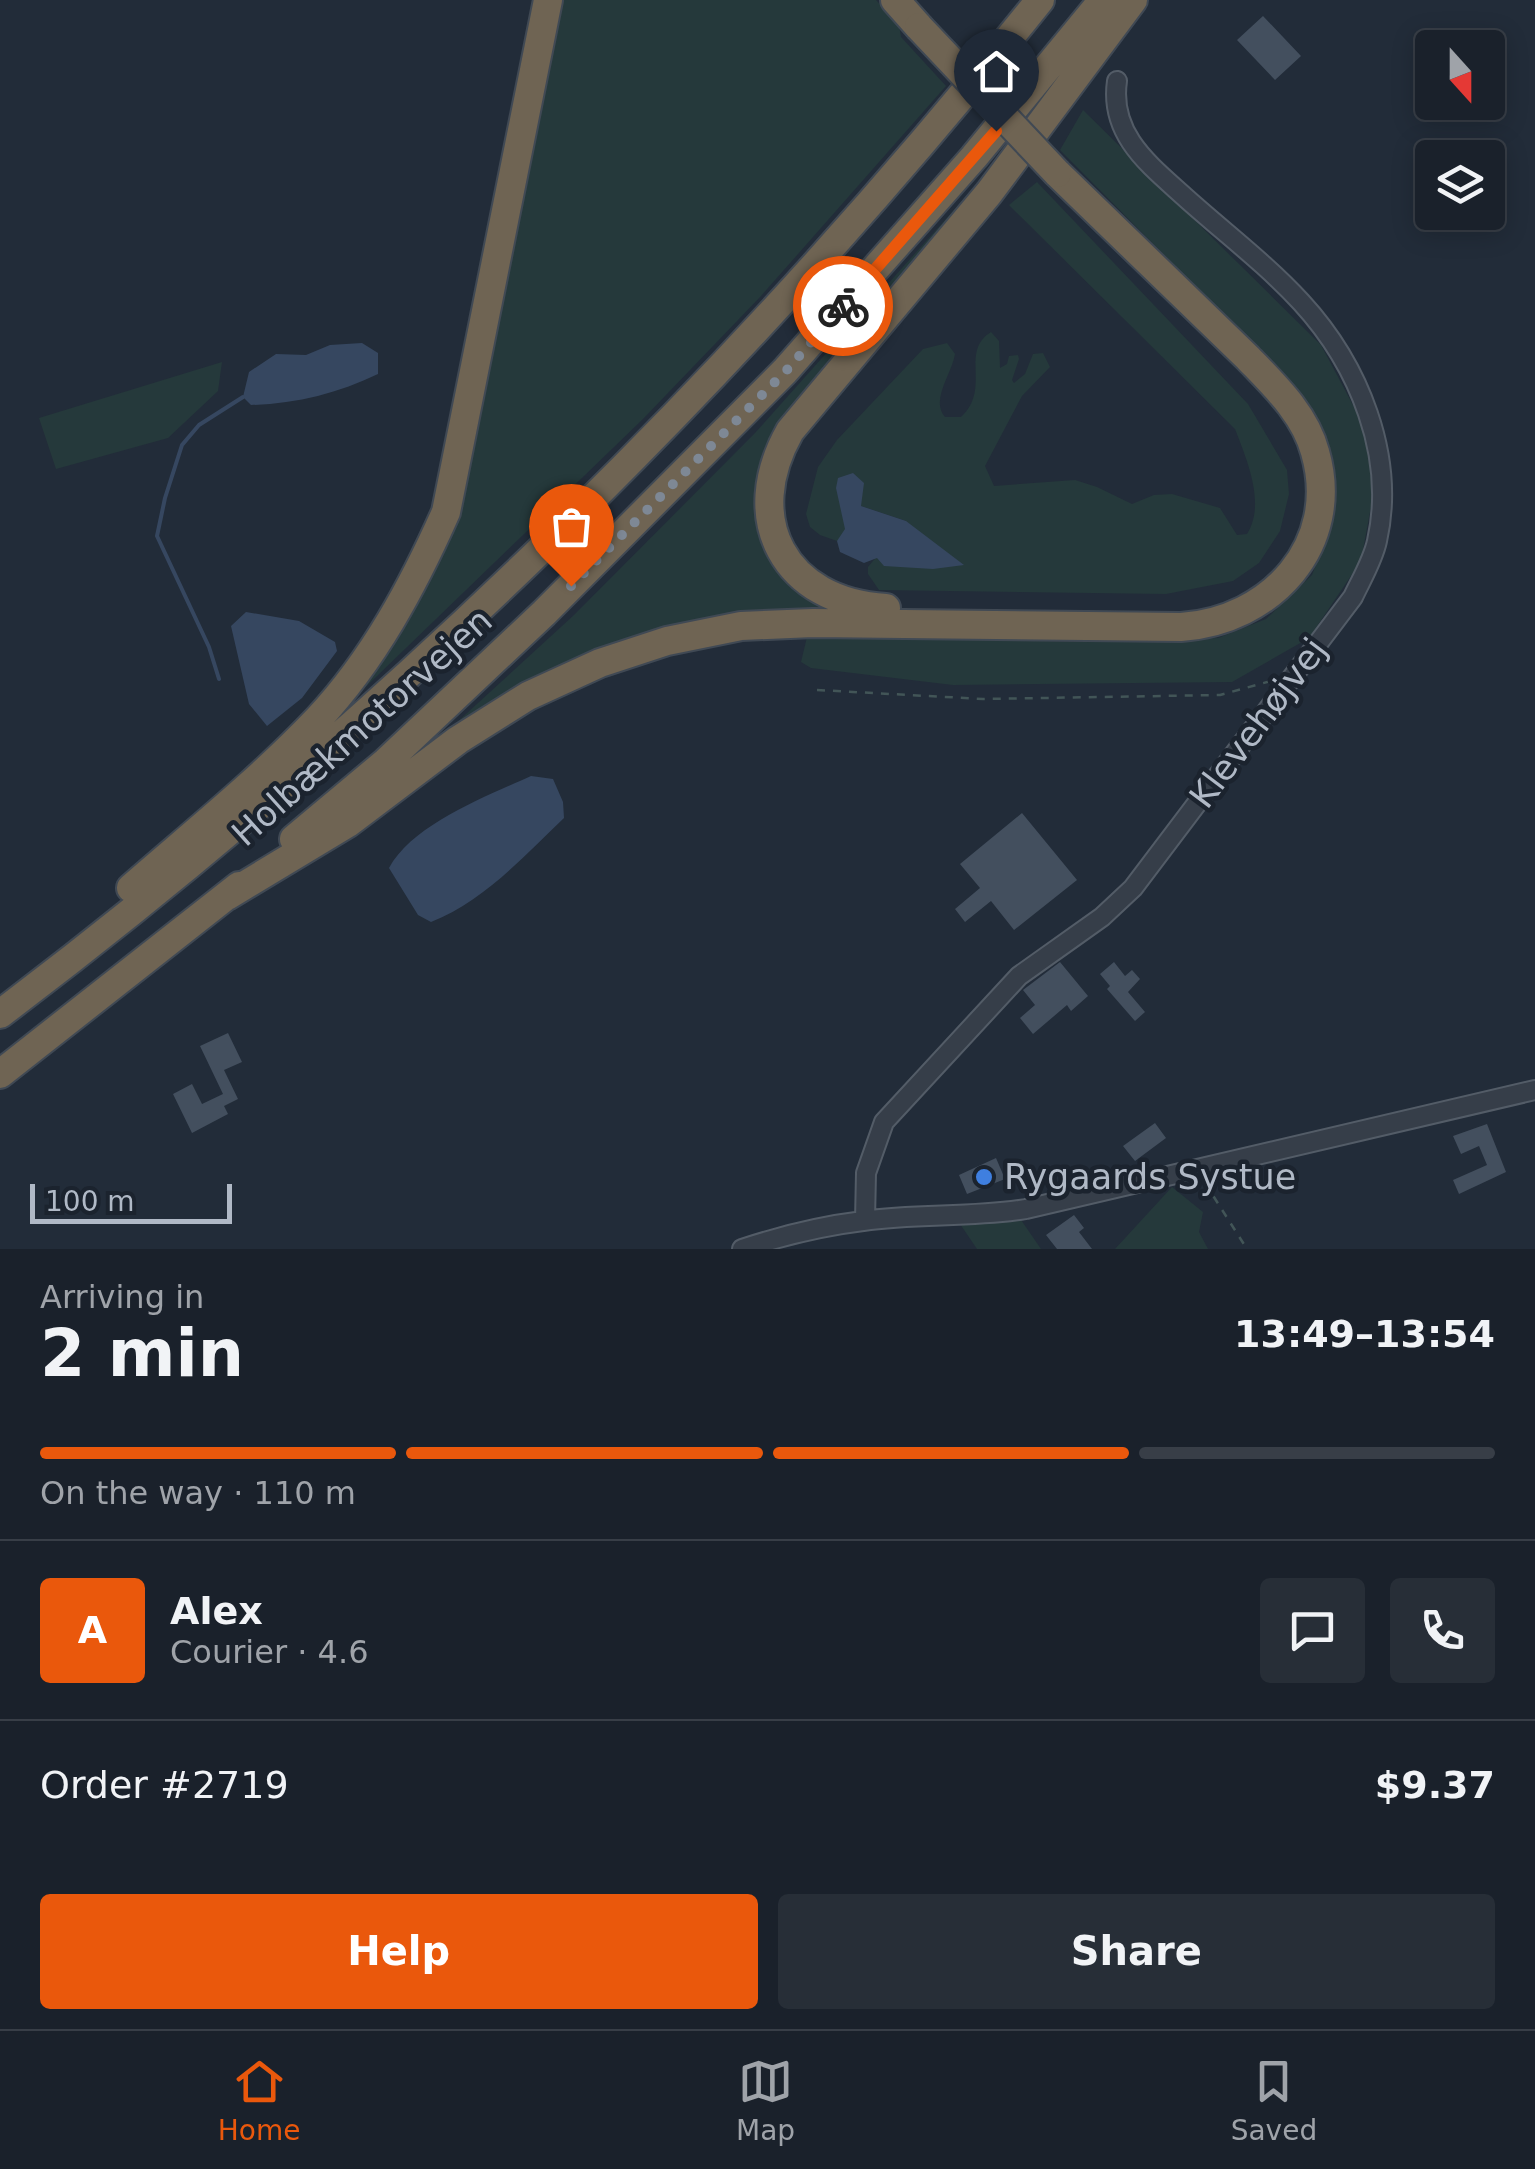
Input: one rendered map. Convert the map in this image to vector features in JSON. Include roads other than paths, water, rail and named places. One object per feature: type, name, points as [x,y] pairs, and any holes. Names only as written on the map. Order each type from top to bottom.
[{"type":"highway","points":[[2,1013],[90,923],[262,775],[321,716],[390,624],[419,572],[446,512],[548,0]]},
{"type":"highway","points":[[896,0],[918,27],[1057,173],[1120,236],[1264,396],[1290,434],[1304,484],[1293,540],[1270,574],[1240,597],[1180,612],[862,606],[838,599],[802,577],[780,548],[767,501],[772,467],[790,431],[990,194],[1133,0]]},
{"type":"highway","name":"Holbækmotorvejen","points":[[2,1013],[197,858],[512,578],[749,337],[938,128],[1040,0]]},
{"type":"highway","name":"Holbækmotorvejen","points":[[0,1074],[227,896],[386,762],[544,613],[786,371],[974,158],[1102,0]]},
{"type":"highway","points":[[227,896],[348,823],[458,740],[528,696],[600,663],[666,640],[741,626],[814,623],[1203,626],[1248,610],[1266,598],[1296,566],[1315,527],[1320,494],[1315,451],[1304,427],[1276,387],[1174,284],[1120,236]]},
{"type":"street","name":"Klevehøjvej","points":[[865,1220],[866,1173],[884,1122],[1020,976],[1102,917],[1133,888],[1353,598],[1377,546],[1383,506],[1381,462],[1369,413],[1334,345],[1301,302],[1134,151],[1114,100],[1116,81]]},
{"type":"street","points":[[742,1249],[777,1237],[865,1220],[985,1216],[1018,1211],[1535,1090]]},
{"type":"water","points":[[362,343],[378,353],[378,374],[300,400],[251,405],[243,397],[249,372],[276,354],[306,355],[330,345]]},
{"type":"water","points":[[853,473],[864,483],[861,506],[906,521],[964,565],[933,569],[884,566],[877,558],[864,563],[840,552],[837,541],[845,529],[836,488],[838,478]]},
{"type":"water","points":[[246,612],[299,621],[335,642],[337,651],[302,698],[267,726],[249,704],[231,626]]},
{"type":"water","points":[[531,776],[553,779],[563,802],[564,818],[469,902],[431,922],[418,915],[389,868],[400,852],[452,813]]},
{"type":"waterway","points":[[219,679],[209,647],[157,536],[182,445],[199,425],[243,397]]},
{"type":"place","name":"Rygaards Systue","points":[[984,1177]]}]
